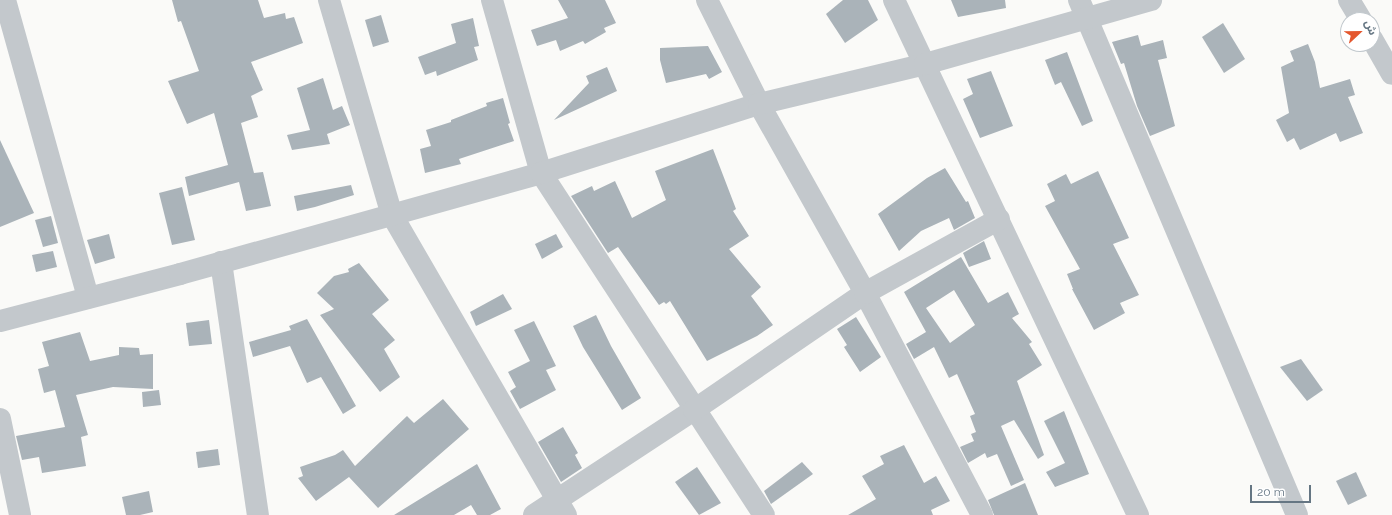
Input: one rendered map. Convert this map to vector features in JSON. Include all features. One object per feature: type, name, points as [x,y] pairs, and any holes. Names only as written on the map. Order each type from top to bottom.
[{"type":"street","points":[[5,0],[88,298]]},
{"type":"street","points":[[329,0],[392,215],[561,508]]},
{"type":"street","points":[[492,0],[541,173],[694,410],[764,515]]},
{"type":"street","points":[[707,0],[760,104],[865,293],[982,515]]},
{"type":"street","points":[[894,0],[1138,515]]},
{"type":"street","points":[[0,321],[221,262],[541,173],[760,104],[925,64],[1083,9],[1151,0]]},
{"type":"street","points":[[1349,0],[1356,12]]},
{"type":"street","points":[[1083,9],[1297,515]]},
{"type":"street","points":[[1379,52],[1392,74]]},
{"type":"street","points":[[534,515],[561,508],[694,410],[865,293],[998,219]]},
{"type":"street","points":[[221,262],[258,515]]},
{"type":"street","points":[[0,419],[20,515]]},
{"type":"building","points":[[172,0],[258,0],[264,18],[285,13],[286,19],[294,17],[303,43],[251,62],[263,90],[251,96],[258,117],[241,123],[254,173],[263,172],[271,206],[246,211],[239,182],[189,196],[185,177],[228,165],[214,113],[187,124],[168,81],[199,71],[181,21],[178,22]]},
{"type":"building","points":[[558,0],[605,0],[616,23],[604,28],[606,32],[585,44],[583,41],[560,51],[556,40],[537,46],[531,30],[568,18]]},
{"type":"building","points":[[843,0],[868,0],[878,20],[845,43],[826,14]]},
{"type":"building","points":[[951,0],[1005,0],[1006,8],[958,17]]},
{"type":"building","points":[[381,15],[389,42],[373,47],[365,20]]},
{"type":"building","points":[[473,18],[479,46],[474,47],[478,60],[437,76],[436,71],[425,75],[418,57],[456,43],[451,24]]},
{"type":"building","points":[[1223,23],[1245,59],[1224,73],[1202,37]]},
{"type":"building","points":[[1138,35],[1141,46],[1163,40],[1167,58],[1158,60],[1175,126],[1150,136],[1137,106],[1124,63],[1121,64],[1112,42]]},
{"type":"building","points":[[1308,44],[1315,62],[1320,88],[1350,79],[1355,95],[1348,97],[1363,133],[1340,142],[1336,133],[1300,150],[1294,138],[1287,142],[1276,120],[1289,113],[1281,67],[1294,61],[1290,51]]},
{"type":"building","points":[[708,46],[722,72],[709,79],[706,74],[666,83],[660,60],[660,48]]},
{"type":"building","points":[[1067,52],[1093,121],[1082,126],[1061,82],[1055,85],[1045,60]]},
{"type":"building","points":[[607,67],[617,91],[554,120],[589,83],[586,76]]},
{"type":"building","points":[[991,71],[1013,126],[980,138],[963,99],[973,94],[967,79]]},
{"type":"building","points":[[323,78],[333,110],[342,106],[350,125],[327,134],[330,144],[292,150],[287,135],[310,130],[297,88]]},
{"type":"building","points":[[503,98],[510,123],[508,124],[514,141],[459,159],[461,164],[425,173],[420,149],[431,146],[426,130],[451,122],[451,120],[487,106],[486,103]]},
{"type":"building","points":[[0,140],[34,213],[0,227]]},
{"type":"building","points":[[713,149],[736,209],[733,211],[749,236],[729,249],[761,287],[751,296],[773,325],[757,336],[707,361],[670,301],[666,304],[664,302],[659,305],[618,247],[608,253],[571,196],[592,186],[594,191],[615,181],[632,218],[666,200],[655,171]]},
{"type":"building","points":[[945,168],[966,202],[968,201],[975,218],[954,230],[949,218],[921,231],[899,251],[878,214],[927,178]]},
{"type":"building","points":[[1098,171],[1129,238],[1113,244],[1139,295],[1120,303],[1125,313],[1094,330],[1072,289],[1067,274],[1080,269],[1045,206],[1055,201],[1047,184],[1066,174],[1071,184]]},
{"type":"building","points":[[351,185],[354,195],[297,211],[294,196]]},
{"type":"building","points":[[182,187],[195,240],[172,245],[159,193]]},
{"type":"building","points":[[51,216],[58,243],[43,247],[35,220]]},
{"type":"building","points":[[109,234],[115,258],[95,264],[87,240]]},
{"type":"building","points":[[556,234],[563,247],[542,259],[535,244]]},
{"type":"building","points":[[984,241],[991,259],[969,267],[963,253]]},
{"type":"building","points":[[53,251],[57,267],[36,272],[32,255]]},
{"type":"building","points":[[961,257],[988,303],[1008,292],[1019,314],[1012,318],[1032,342],[1029,344],[1042,365],[1017,381],[1044,455],[1038,459],[1014,420],[1001,426],[1024,480],[1011,486],[997,454],[987,458],[985,453],[968,463],[960,447],[974,441],[971,434],[976,432],[970,416],[975,414],[957,374],[949,378],[934,347],[914,359],[906,344],[926,332],[904,292]],"holes":[[[954,290],[975,325],[950,343],[926,308]]]},
{"type":"building","points":[[359,263],[389,300],[372,314],[395,340],[384,349],[400,377],[380,392],[320,315],[334,309],[317,293],[334,276],[349,272],[348,269]]},
{"type":"building","points":[[503,294],[512,309],[476,326],[470,312]]},
{"type":"building","points":[[596,315],[611,346],[641,398],[622,410],[583,347],[573,326]]},
{"type":"building","points":[[856,317],[881,357],[860,372],[844,347],[847,345],[837,329]]},
{"type":"building","points":[[307,319],[356,406],[343,414],[321,377],[307,383],[290,346],[253,357],[249,342],[291,330],[289,326]]},
{"type":"building","points":[[209,320],[212,344],[189,346],[186,323]]},
{"type":"building","points":[[534,321],[556,366],[546,370],[556,390],[520,409],[510,391],[516,387],[508,372],[530,361],[514,330]]},
{"type":"building","points":[[80,332],[90,361],[119,355],[119,347],[139,348],[140,355],[153,354],[153,389],[113,387],[76,395],[88,435],[81,437],[86,466],[42,473],[39,457],[22,460],[16,436],[65,427],[55,390],[44,393],[38,369],[49,366],[42,342]]},
{"type":"building","points":[[1301,359],[1323,390],[1307,401],[1280,367]]},
{"type":"building","points":[[159,390],[161,405],[143,407],[142,392]]},
{"type":"building","points":[[443,399],[469,429],[378,508],[349,477],[316,501],[298,478],[303,476],[300,467],[335,455],[343,450],[355,466],[407,416],[414,423]]},
{"type":"building","points":[[1064,411],[1089,474],[1055,487],[1046,472],[1065,463],[1044,421]]},
{"type":"building","points":[[563,427],[578,453],[575,455],[582,468],[561,482],[538,442]]},
{"type":"building","points":[[904,445],[924,483],[936,476],[950,501],[931,510],[933,515],[848,515],[876,499],[862,476],[884,464],[880,456]]},
{"type":"building","points":[[218,449],[220,465],[198,468],[196,452]]},
{"type":"building","points":[[802,462],[813,474],[771,504],[764,491]]},
{"type":"building","points":[[477,464],[501,509],[490,515],[477,515],[471,505],[454,515],[394,515]]},
{"type":"building","points":[[697,467],[721,503],[699,515],[675,482]]},
{"type":"building","points":[[1356,472],[1367,496],[1348,505],[1336,481]]},
{"type":"building","points":[[1025,483],[1038,515],[994,515],[988,500]]},
{"type":"building","points":[[149,491],[153,512],[140,515],[126,515],[122,497]]}]
